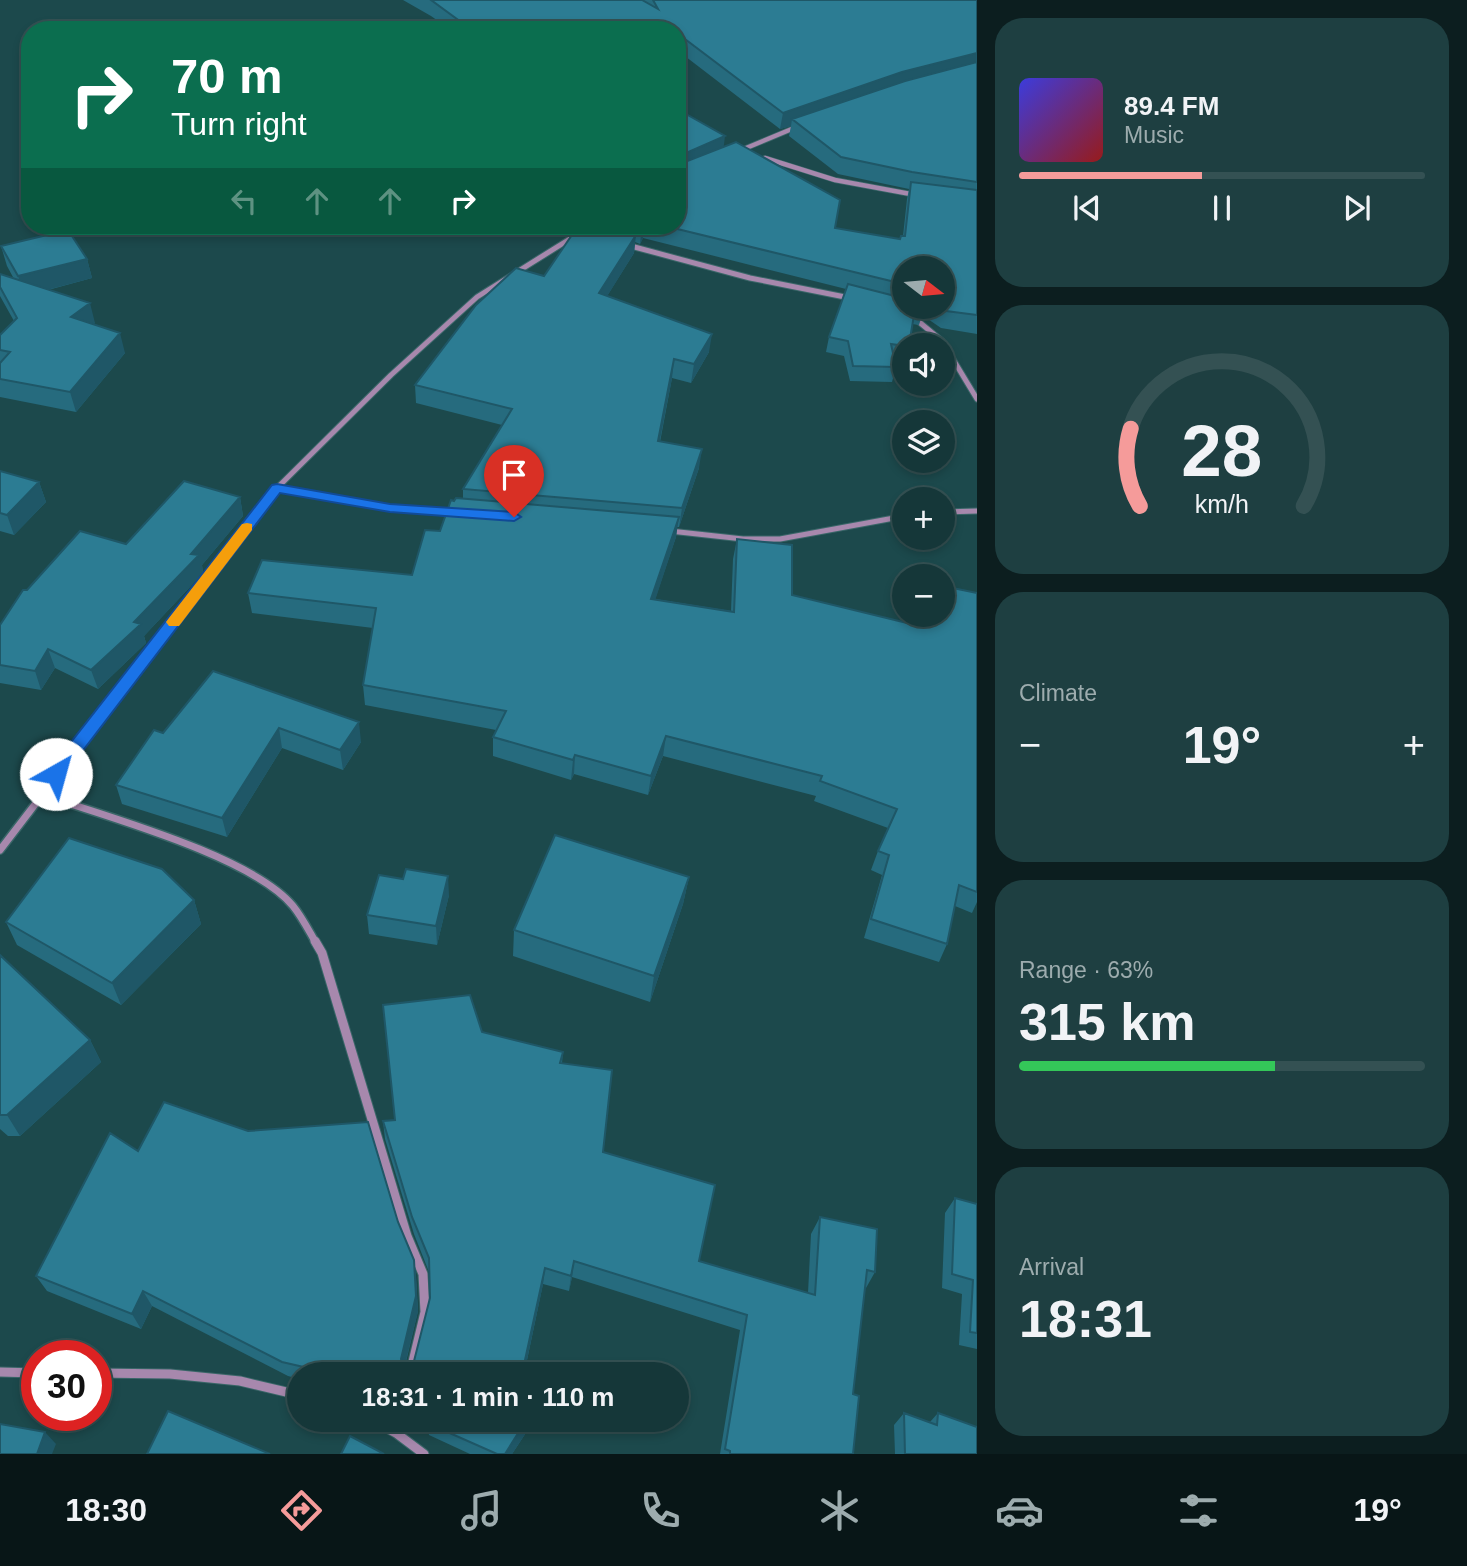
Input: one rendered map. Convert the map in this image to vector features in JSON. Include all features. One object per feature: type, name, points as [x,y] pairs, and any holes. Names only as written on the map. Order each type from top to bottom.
[{"type":"street","points":[[734,153],[805,125]]},
{"type":"street","points":[[746,148],[771,162],[835,180],[926,197]]},
{"type":"street","points":[[0,850],[40,794],[277,488],[391,375],[477,297],[575,235]]},
{"type":"street","points":[[619,243],[750,278],[859,299]]},
{"type":"street","points":[[918,319],[928,324],[940,337],[977,399]]},
{"type":"street","points":[[277,488],[390,508],[470,514]]},
{"type":"street","points":[[955,511],[977,510]]},
{"type":"street","points":[[663,530],[743,539],[780,539],[892,518]]},
{"type":"street","points":[[40,794],[204,851],[266,882],[293,906],[322,953],[407,1236],[423,1274],[425,1312],[413,1362]]},
{"type":"street","points":[[0,1373],[21,1373]]},
{"type":"street","points":[[112,1373],[170,1374],[240,1381],[287,1392]]},
{"type":"street","points":[[396,1433],[424,1454]]},
{"type":"building","points":[[431,0],[642,0],[658,9],[653,0],[977,0],[977,53],[902,72],[783,113],[686,40],[686,21],[460,21]]},
{"type":"building","points":[[977,62],[977,182],[841,157],[792,119],[905,81]]},
{"type":"building","points":[[686,114],[725,136],[686,153]]},
{"type":"building","points":[[736,142],[840,200],[835,228],[900,239],[905,236],[911,182],[977,190],[977,315],[956,312],[956,256],[892,256],[892,281],[686,231],[686,161]]},
{"type":"building","points":[[47,235],[71,235],[87,259],[18,276],[1,246]]},
{"type":"building","points":[[572,235],[636,235],[599,293],[712,334],[694,364],[674,359],[658,441],[702,449],[682,508],[463,489],[512,409],[415,385],[476,305],[516,268],[544,276]]},
{"type":"building","points":[[0,274],[90,303],[71,317],[120,333],[70,392],[0,379],[0,363],[10,352],[0,350],[0,335],[17,318],[0,287]]},
{"type":"building","points":[[848,284],[892,295],[892,319],[913,319],[911,333],[892,333],[892,367],[853,366],[848,341],[829,337]]},
{"type":"building","points":[[0,471],[39,482],[7,515],[0,513]]},
{"type":"building","points":[[184,481],[240,497],[191,554],[199,555],[134,622],[141,624],[91,670],[48,649],[35,671],[0,665],[0,625],[23,590],[27,590],[80,531],[126,544]]},
{"type":"building","points":[[456,498],[679,517],[651,599],[734,612],[737,539],[792,545],[792,595],[892,619],[892,627],[955,627],[955,588],[977,593],[977,892],[959,885],[947,944],[871,919],[889,855],[878,851],[897,809],[820,781],[822,776],[666,736],[651,776],[575,755],[573,760],[493,737],[506,711],[363,685],[376,608],[248,593],[262,560],[412,575],[425,530],[440,531],[451,500]]},
{"type":"building","points":[[213,671],[359,722],[340,750],[279,728],[222,818],[116,785],[154,730],[163,733]]},
{"type":"building","points":[[555,835],[689,877],[654,976],[514,930]]},
{"type":"building","points":[[69,838],[162,869],[194,900],[112,983],[6,922]]},
{"type":"building","points":[[406,869],[448,876],[436,926],[367,915],[379,875],[403,879]]},
{"type":"building","points":[[0,955],[90,1040],[7,1115],[0,1115]]},
{"type":"building","points":[[470,995],[482,1032],[563,1052],[560,1063],[612,1070],[603,1152],[715,1185],[699,1261],[815,1295],[820,1217],[877,1229],[875,1272],[867,1270],[853,1394],[859,1396],[853,1454],[730,1454],[730,1451],[725,1449],[747,1315],[574,1261],[571,1276],[545,1268],[525,1362],[414,1362],[430,1298],[429,1258],[412,1217],[383,1121],[395,1120],[383,1005]]},
{"type":"building","points":[[164,1102],[248,1131],[368,1122],[398,1222],[414,1260],[416,1296],[402,1362],[287,1363],[143,1291],[132,1314],[36,1276],[110,1133],[138,1151]]},
{"type":"building","points":[[955,1198],[977,1204],[977,1333],[970,1332],[973,1280],[952,1274]]},
{"type":"building","points":[[168,1411],[270,1454],[147,1454]]},
{"type":"building","points":[[904,1413],[937,1425],[938,1413],[977,1427],[977,1454],[905,1454]]},
{"type":"building","points":[[0,1424],[21,1428],[21,1431],[45,1432],[37,1454],[0,1454]]},
{"type":"building","points":[[447,1432],[519,1432],[505,1454],[497,1454]]},
{"type":"building","points":[[350,1436],[384,1454],[341,1454]]},
{"type":"slow traffic","points":[[174,622],[247,527]]},
{"type":"route","points":[[56,774],[277,488],[390,508],[514,517]]}]
